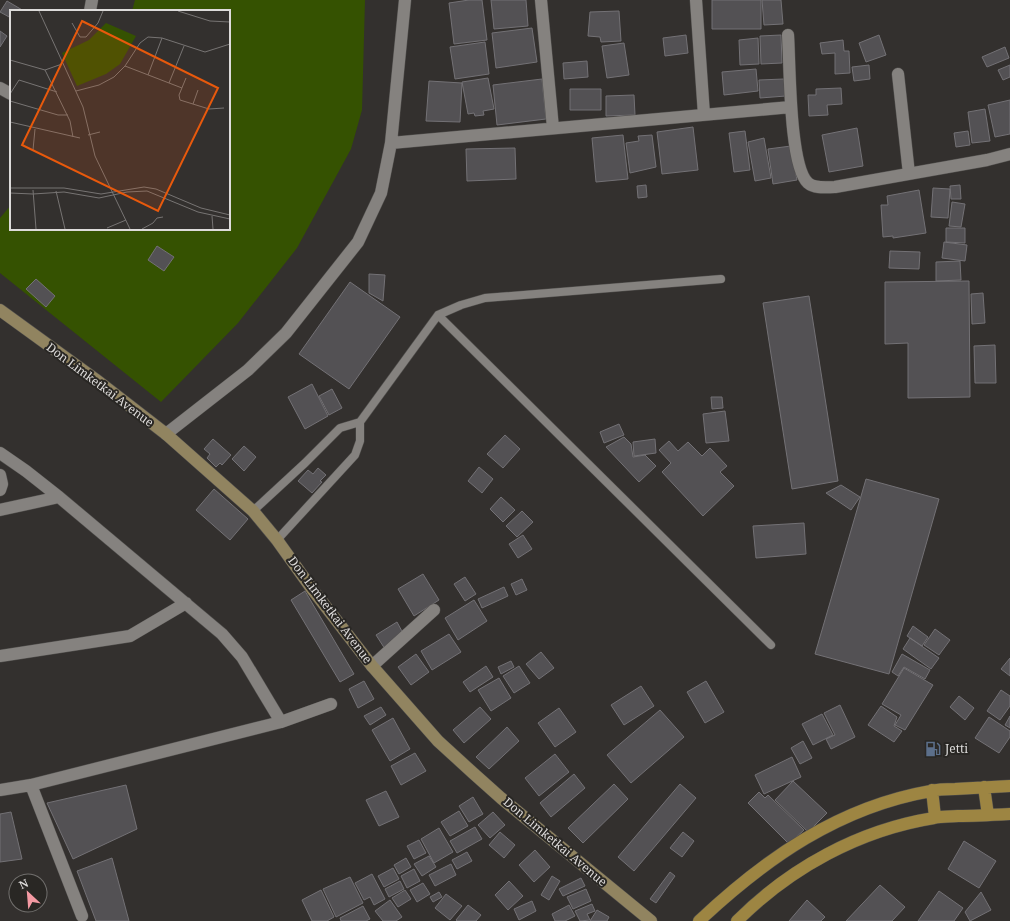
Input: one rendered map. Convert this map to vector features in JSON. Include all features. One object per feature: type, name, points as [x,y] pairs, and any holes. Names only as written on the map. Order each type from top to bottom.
[{"type":"main road","points":[[699,921],[722,899],[755,872],[787,850],[832,824],[857,812],[886,802],[932,790],[1010,786]]},
{"type":"main road","points":[[984,787],[988,815]]},
{"type":"main road","points":[[932,790],[935,817]]},
{"type":"main road","points":[[737,921],[770,890],[800,870],[843,846],[884,829],[935,817],[1010,814]]},
{"type":"street","points":[[90,10],[92,0]]},
{"type":"street","points":[[166,434],[248,370],[286,334],[358,242],[381,193],[391,143],[405,0]]},
{"type":"street","points":[[540,0],[553,128]]},
{"type":"street","points":[[696,0],[704,115]]},
{"type":"street","points":[[788,35],[791,107],[797,157],[804,178],[809,184],[819,187],[835,187],[987,160],[1010,154]]},
{"type":"street","points":[[898,74],[909,174]]},
{"type":"street","points":[[0,88],[10,93]]},
{"type":"street","points":[[391,143],[791,107]]},
{"type":"street","name":"Don Limketkai Avenue","points":[[1,314],[95,379],[166,434],[253,512],[277,540],[312,589],[372,666],[438,741],[472,773],[651,921]]},
{"type":"street","points":[[0,453],[26,470],[222,634],[242,657],[281,722]]},
{"type":"street","points":[[0,475],[2,484],[0,490]]},
{"type":"street","points":[[0,510],[59,497]]},
{"type":"street","points":[[0,656],[130,636],[186,603]]},
{"type":"street","points":[[372,666],[434,610]]},
{"type":"street","points":[[0,790],[31,785],[281,722],[331,704]]},
{"type":"street","points":[[31,785],[82,916]]},
{"type":"lane","points":[[277,540],[355,455],[360,441],[360,422],[438,316],[461,305],[485,298],[721,278]]},
{"type":"lane","points":[[438,316],[771,644]]},
{"type":"lane","points":[[253,512],[340,428],[360,422]]},
{"type":"green space","points":[[135,0],[365,0],[362,110],[351,149],[297,248],[238,323],[161,402],[0,273],[0,218],[10,206],[10,230],[230,230],[230,10],[132,10]]},
{"type":"building","points":[[482,0],[487,40],[454,44],[449,3]]},
{"type":"building","points":[[491,0],[526,0],[528,26],[494,29]]},
{"type":"building","points":[[712,0],[761,0],[761,29],[712,29]]},
{"type":"building","points":[[762,0],[781,0],[783,24],[764,25]]},
{"type":"building","points":[[7,1],[22,10],[10,10],[10,17],[0,12]]},
{"type":"building","points":[[619,11],[621,41],[601,42],[600,37],[588,36],[590,12]]},
{"type":"building","points":[[532,28],[537,62],[496,68],[492,33]]},
{"type":"building","points":[[0,31],[7,36],[0,47]]},
{"type":"building","points":[[686,35],[688,53],[665,56],[663,38]]},
{"type":"building","points":[[781,35],[782,63],[761,64],[760,36]]},
{"type":"building","points":[[879,35],[886,55],[866,62],[859,43]]},
{"type":"building","points":[[758,38],[759,64],[740,65],[739,40]]},
{"type":"building","points":[[843,40],[844,51],[849,51],[850,73],[835,74],[835,53],[822,54],[820,43]]},
{"type":"building","points":[[485,42],[489,74],[455,79],[450,47]]},
{"type":"building","points":[[624,43],[629,75],[607,78],[602,46]]},
{"type":"building","points":[[1005,47],[1009,58],[987,67],[982,57]]},
{"type":"building","points":[[587,61],[588,77],[564,79],[563,63]]},
{"type":"building","points":[[869,65],[870,79],[854,81],[852,67]]},
{"type":"building","points":[[1010,65],[1010,77],[1003,80],[998,70]]},
{"type":"building","points":[[756,69],[758,91],[724,95],[722,72]]},
{"type":"building","points":[[488,78],[494,109],[483,111],[484,115],[475,116],[474,113],[468,114],[462,82]]},
{"type":"building","points":[[542,79],[546,119],[497,125],[493,85]]},
{"type":"building","points":[[784,79],[786,96],[760,98],[759,80]]},
{"type":"building","points":[[429,81],[462,83],[460,122],[426,121]]},
{"type":"building","points":[[841,88],[842,104],[827,105],[828,115],[809,116],[808,95],[816,95],[816,89]]},
{"type":"building","points":[[570,89],[601,89],[601,110],[570,110]]},
{"type":"building","points":[[634,95],[635,115],[606,116],[606,96]]},
{"type":"building","points":[[1010,100],[1010,134],[995,137],[988,105]]},
{"type":"building","points":[[985,109],[990,141],[972,143],[968,112]]},
{"type":"building","points":[[693,127],[698,170],[662,174],[657,132]]},
{"type":"building","points":[[857,128],[863,166],[829,172],[822,135]]},
{"type":"building","points":[[745,131],[750,170],[734,172],[729,133]]},
{"type":"building","points":[[968,131],[970,145],[956,147],[954,133]]},
{"type":"building","points":[[623,135],[628,179],[596,182],[592,138]]},
{"type":"building","points":[[652,135],[656,167],[630,173],[626,143],[639,141],[638,136]]},
{"type":"building","points":[[764,138],[771,178],[755,181],[748,142]]},
{"type":"building","points":[[791,146],[797,180],[773,184],[768,149]]},
{"type":"building","points":[[515,148],[516,179],[467,181],[466,149]]},
{"type":"building","points":[[646,185],[647,197],[638,198],[637,186]]},
{"type":"building","points":[[960,185],[961,199],[951,199],[950,186]]},
{"type":"building","points":[[933,188],[950,189],[948,218],[931,217]]},
{"type":"building","points":[[919,190],[926,233],[893,238],[893,236],[883,237],[881,205],[888,205],[887,196]]},
{"type":"building","points":[[952,202],[965,204],[961,227],[949,226]]},
{"type":"building","points":[[946,228],[965,228],[965,243],[946,242]]},
{"type":"building","points":[[944,242],[967,245],[965,261],[942,258]]},
{"type":"building","points":[[157,246],[174,257],[164,271],[148,260]]},
{"type":"building","points":[[890,251],[920,252],[919,269],[889,268]]},
{"type":"building","points":[[960,261],[961,280],[936,281],[936,262]]},
{"type":"building","points":[[369,274],[385,275],[383,301],[369,293]]},
{"type":"building","points":[[36,279],[55,296],[46,307],[26,289]]},
{"type":"building","points":[[969,281],[970,397],[908,398],[908,343],[885,344],[885,282]]},
{"type":"building","points":[[350,282],[400,317],[349,389],[299,354]]},
{"type":"building","points":[[983,293],[985,323],[972,324],[971,294]]},
{"type":"building","points":[[809,296],[838,481],[792,489],[763,303]]},
{"type":"building","points":[[995,345],[996,383],[975,383],[974,346]]},
{"type":"building","points":[[312,384],[328,416],[305,429],[288,397]]},
{"type":"building","points":[[332,389],[342,408],[329,415],[319,396]]},
{"type":"building","points":[[711,397],[722,397],[723,408],[712,409]]},
{"type":"building","points":[[725,411],[729,441],[706,443],[703,414]]},
{"type":"building","points":[[619,424],[624,435],[604,443],[600,432]]},
{"type":"building","points":[[505,435],[520,449],[503,468],[487,454]]},
{"type":"building","points":[[624,437],[631,444],[633,457],[645,455],[656,466],[639,482],[606,447]]},
{"type":"building","points":[[213,439],[231,455],[222,465],[220,463],[216,467],[207,458],[210,454],[204,449]]},
{"type":"building","points":[[655,439],[656,453],[634,456],[633,442]]},
{"type":"building","points":[[669,441],[678,451],[688,442],[702,456],[710,448],[727,466],[720,472],[734,486],[703,516],[662,472],[671,463],[659,450]]},
{"type":"building","points":[[244,446],[256,457],[244,471],[232,459]]},
{"type":"building","points":[[479,467],[493,479],[482,493],[468,481]]},
{"type":"building","points":[[318,468],[326,475],[312,493],[298,481],[308,470],[313,474]]},
{"type":"building","points":[[866,479],[939,499],[889,674],[815,654]]},
{"type":"building","points":[[841,485],[860,497],[851,510],[826,493]]},
{"type":"building","points":[[214,489],[248,519],[230,540],[196,510]]},
{"type":"building","points":[[501,497],[515,510],[503,522],[490,509]]},
{"type":"building","points":[[522,511],[533,522],[517,537],[506,526]]},
{"type":"building","points":[[804,523],[806,554],[756,558],[753,526]]},
{"type":"building","points":[[523,535],[532,549],[518,558],[509,544]]},
{"type":"building","points":[[423,574],[439,600],[414,616],[398,589]]},
{"type":"building","points":[[465,577],[476,594],[465,601],[454,584]]},
{"type":"building","points":[[522,579],[527,590],[516,595],[511,584]]},
{"type":"building","points":[[504,587],[508,596],[482,608],[478,599]]},
{"type":"building","points":[[305,591],[354,674],[340,682],[291,600]]},
{"type":"building","points":[[474,600],[487,621],[458,640],[445,618]]},
{"type":"building","points":[[397,622],[404,635],[385,649],[376,635]]},
{"type":"building","points":[[913,626],[928,637],[922,646],[907,636]]},
{"type":"building","points":[[935,629],[950,640],[939,655],[924,645]]},
{"type":"building","points":[[449,634],[461,652],[432,670],[421,651]]},
{"type":"building","points":[[910,638],[939,658],[931,669],[903,649]]},
{"type":"building","points":[[541,652],[554,668],[539,679],[526,664]]},
{"type":"building","points":[[416,654],[429,672],[411,685],[398,667]]},
{"type":"building","points":[[902,654],[930,670],[925,679],[904,667],[898,676],[892,672]]},
{"type":"building","points":[[1010,658],[1010,676],[1001,669]]},
{"type":"building","points":[[511,661],[514,667],[501,674],[498,667]]},
{"type":"building","points":[[486,666],[493,677],[470,692],[463,682]]},
{"type":"building","points":[[519,666],[530,683],[514,693],[503,676]]},
{"type":"building","points":[[904,668],[933,685],[905,730],[895,725],[901,715],[882,704]]},
{"type":"building","points":[[499,678],[511,698],[491,711],[478,690]]},
{"type":"building","points":[[364,681],[374,699],[358,708],[349,689]]},
{"type":"building","points":[[706,681],[724,712],[705,723],[687,692]]},
{"type":"building","points":[[641,686],[654,706],[624,725],[611,705]]},
{"type":"building","points":[[1001,690],[1010,696],[1010,706],[1000,720],[987,711]]},
{"type":"building","points":[[959,696],[974,708],[965,720],[950,707]]},
{"type":"building","points":[[840,705],[855,737],[831,749],[826,739],[835,735],[824,713]]},
{"type":"building","points":[[881,706],[897,717],[894,726],[902,731],[894,742],[868,725]]},
{"type":"building","points":[[381,707],[386,715],[370,725],[364,716]]},
{"type":"building","points":[[480,707],[491,719],[464,743],[453,730]]},
{"type":"building","points":[[559,708],[576,732],[555,747],[538,723]]},
{"type":"building","points":[[660,710],[684,737],[631,783],[607,755]]},
{"type":"building","points":[[822,714],[833,735],[813,745],[802,724]]},
{"type":"building","points":[[1010,716],[1010,728],[1005,725]]},
{"type":"building","points":[[989,717],[1010,731],[1010,737],[999,753],[975,738]]},
{"type":"building","points":[[393,718],[410,749],[390,761],[372,730]]},
{"type":"building","points":[[507,727],[519,741],[489,769],[476,757]]},
{"type":"building","points":[[803,741],[812,758],[800,764],[791,748]]},
{"type":"building","points":[[415,753],[426,771],[401,785],[391,766]]},
{"type":"building","points":[[555,754],[569,772],[539,796],[525,778]]},
{"type":"building","points":[[792,757],[801,777],[764,794],[755,775]]},
{"type":"building","points":[[574,774],[585,788],[551,817],[540,803]]},
{"type":"building","points":[[793,781],[827,813],[808,832],[775,800]]},
{"type":"building","points":[[614,784],[628,799],[583,843],[568,828]]},
{"type":"building","points":[[680,784],[696,798],[634,871],[618,857]]},
{"type":"building","points":[[126,785],[137,829],[73,859],[47,803]]},
{"type":"building","points":[[386,791],[399,817],[379,826],[366,800]]},
{"type":"building","points":[[759,792],[765,798],[768,795],[804,830],[789,844],[748,803]]},
{"type":"building","points":[[473,797],[483,814],[469,822],[459,806]]},
{"type":"building","points":[[459,811],[468,826],[450,836],[441,822]]},
{"type":"building","points":[[11,812],[22,859],[0,862],[0,814]]},
{"type":"building","points":[[493,812],[505,825],[490,838],[478,825]]},
{"type":"building","points":[[475,827],[482,839],[457,853],[450,841]]},
{"type":"building","points":[[439,828],[453,852],[434,863],[421,839]]},
{"type":"building","points":[[500,832],[515,845],[504,858],[489,845]]},
{"type":"building","points":[[683,832],[694,841],[682,857],[670,848]]},
{"type":"building","points":[[419,840],[426,853],[414,859],[407,846]]},
{"type":"building","points":[[964,841],[996,861],[979,888],[948,869]]},
{"type":"building","points":[[535,850],[550,867],[534,882],[519,865]]},
{"type":"building","points":[[467,852],[472,861],[457,869],[452,860]]},
{"type":"building","points":[[429,856],[436,867],[422,876],[414,864]]},
{"type":"building","points":[[112,858],[129,921],[96,921],[77,871]]},
{"type":"building","points":[[406,858],[411,867],[399,874],[394,865]]},
{"type":"building","points":[[451,864],[456,875],[435,886],[429,875]]},
{"type":"building","points":[[393,868],[399,879],[384,887],[378,876]]},
{"type":"building","points":[[414,869],[420,881],[407,888],[401,876]]},
{"type":"building","points":[[670,872],[675,876],[656,903],[650,899]]},
{"type":"building","points":[[372,874],[385,899],[374,905],[370,897],[364,900],[355,883]]},
{"type":"building","points":[[552,876],[560,881],[549,900],[541,895]]},
{"type":"building","points":[[350,877],[363,903],[336,917],[323,889]]},
{"type":"building","points":[[581,878],[585,886],[563,896],[559,889]]},
{"type":"building","points":[[400,881],[404,889],[389,897],[385,889]]},
{"type":"building","points":[[509,881],[523,896],[508,910],[495,895]]},
{"type":"building","points":[[423,883],[430,894],[417,902],[410,890]]},
{"type":"building","points":[[880,885],[905,907],[892,921],[846,921]]},
{"type":"building","points":[[586,889],[591,901],[573,909],[567,897]]},
{"type":"building","points":[[321,890],[334,917],[327,921],[312,921],[302,900]]},
{"type":"building","points":[[405,890],[411,899],[398,907],[392,898]]},
{"type":"building","points":[[939,891],[963,908],[954,921],[918,921]]},
{"type":"building","points":[[439,892],[442,897],[433,902],[430,897]]},
{"type":"building","points":[[981,892],[991,910],[970,921],[965,912]]},
{"type":"building","points":[[446,894],[462,906],[450,920],[435,908]]},
{"type":"building","points":[[390,900],[402,917],[396,921],[383,921],[375,911]]},
{"type":"building","points":[[807,900],[825,917],[821,921],[789,921]]},
{"type":"building","points":[[532,901],[536,911],[519,920],[514,909]]},
{"type":"building","points":[[592,904],[595,911],[587,914],[590,920],[580,921],[575,911]]},
{"type":"building","points":[[468,905],[481,915],[476,921],[457,921],[456,920]]},
{"type":"building","points":[[569,905],[575,916],[565,921],[555,921],[552,914]]},
{"type":"building","points":[[363,906],[370,919],[366,921],[341,921],[340,918]]},
{"type":"building","points":[[597,910],[609,917],[607,921],[590,921]]},
{"type":"place","name":"Jetti","points":[[933,749]]}]
